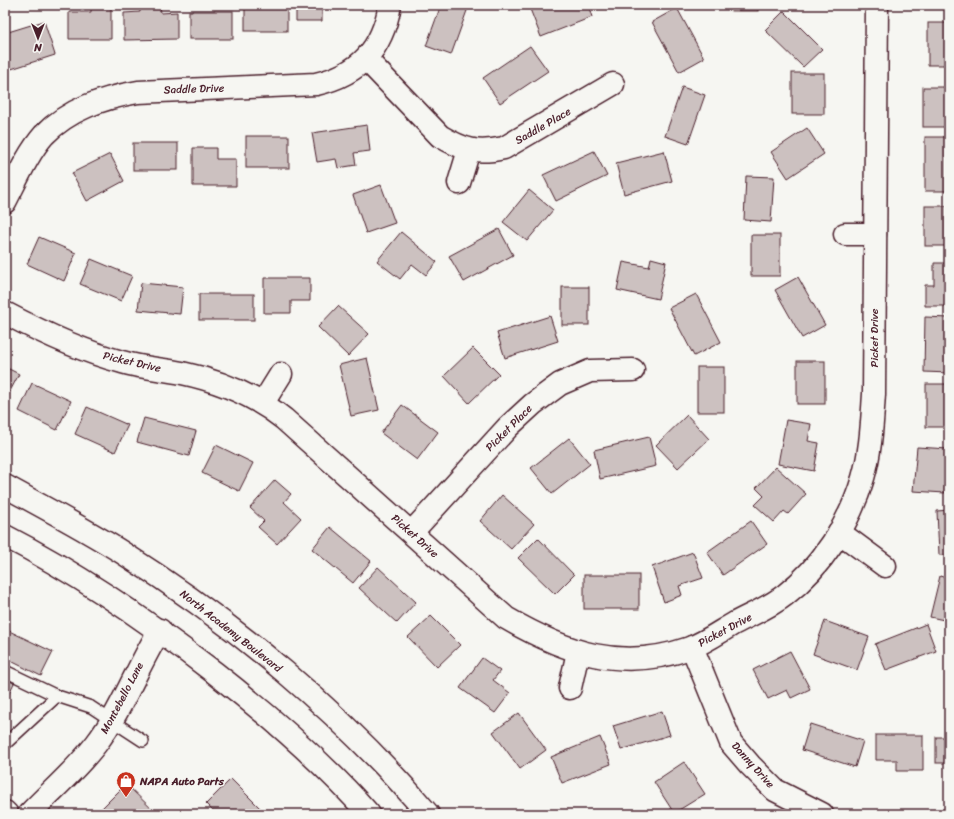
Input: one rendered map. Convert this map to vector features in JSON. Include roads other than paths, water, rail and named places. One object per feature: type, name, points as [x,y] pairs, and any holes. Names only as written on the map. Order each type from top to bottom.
[{"type":"main road","name":"Saddle Drive","points":[[5,202],[24,165],[43,136],[62,120],[82,108],[112,97],[138,92],[316,84],[335,80],[366,59],[378,43],[387,24],[390,5]]},
{"type":"main road","name":"Picket Drive","points":[[5,313],[44,333],[82,349],[123,363],[214,381],[263,403],[284,419],[412,532],[506,618],[554,644],[578,652],[604,657],[635,659],[663,656],[692,647],[762,610],[785,595],[805,578],[825,556],[852,508],[864,478],[872,425],[877,5]]},
{"type":"main road","name":"Saddle Place","points":[[366,59],[440,136],[455,145],[469,150],[486,152],[504,148],[613,84]]},
{"type":"main road","points":[[459,183],[469,150]]},
{"type":"main road","points":[[845,234],[875,234]]},
{"type":"main road","name":"Picket Place","points":[[412,532],[508,427],[533,404],[560,384],[590,371],[633,370]]},
{"type":"main road","points":[[263,403],[281,374]]},
{"type":"main road","name":"North Academy Boulevard","points":[[5,486],[123,553],[189,597],[262,652],[357,737],[428,814]]},
{"type":"main road","points":[[839,532],[885,566]]},
{"type":"main road","points":[[5,536],[40,554],[160,630],[264,712],[338,779],[369,814]]},
{"type":"main road","name":"Montebello Lane","points":[[28,814],[75,768],[96,744],[111,722],[144,655],[160,630]]},
{"type":"main road","name":"Danny Drive","points":[[692,647],[731,743],[750,766],[774,790],[822,814]]},
{"type":"main road","points":[[570,688],[578,652]]},
{"type":"lane","points":[[5,672],[57,696],[92,707],[111,722],[143,741]]},
{"type":"lane","points":[[5,744],[57,696]]},
{"type":"place","name":"NAPA Auto Parts","points":[[126,798]]}]
